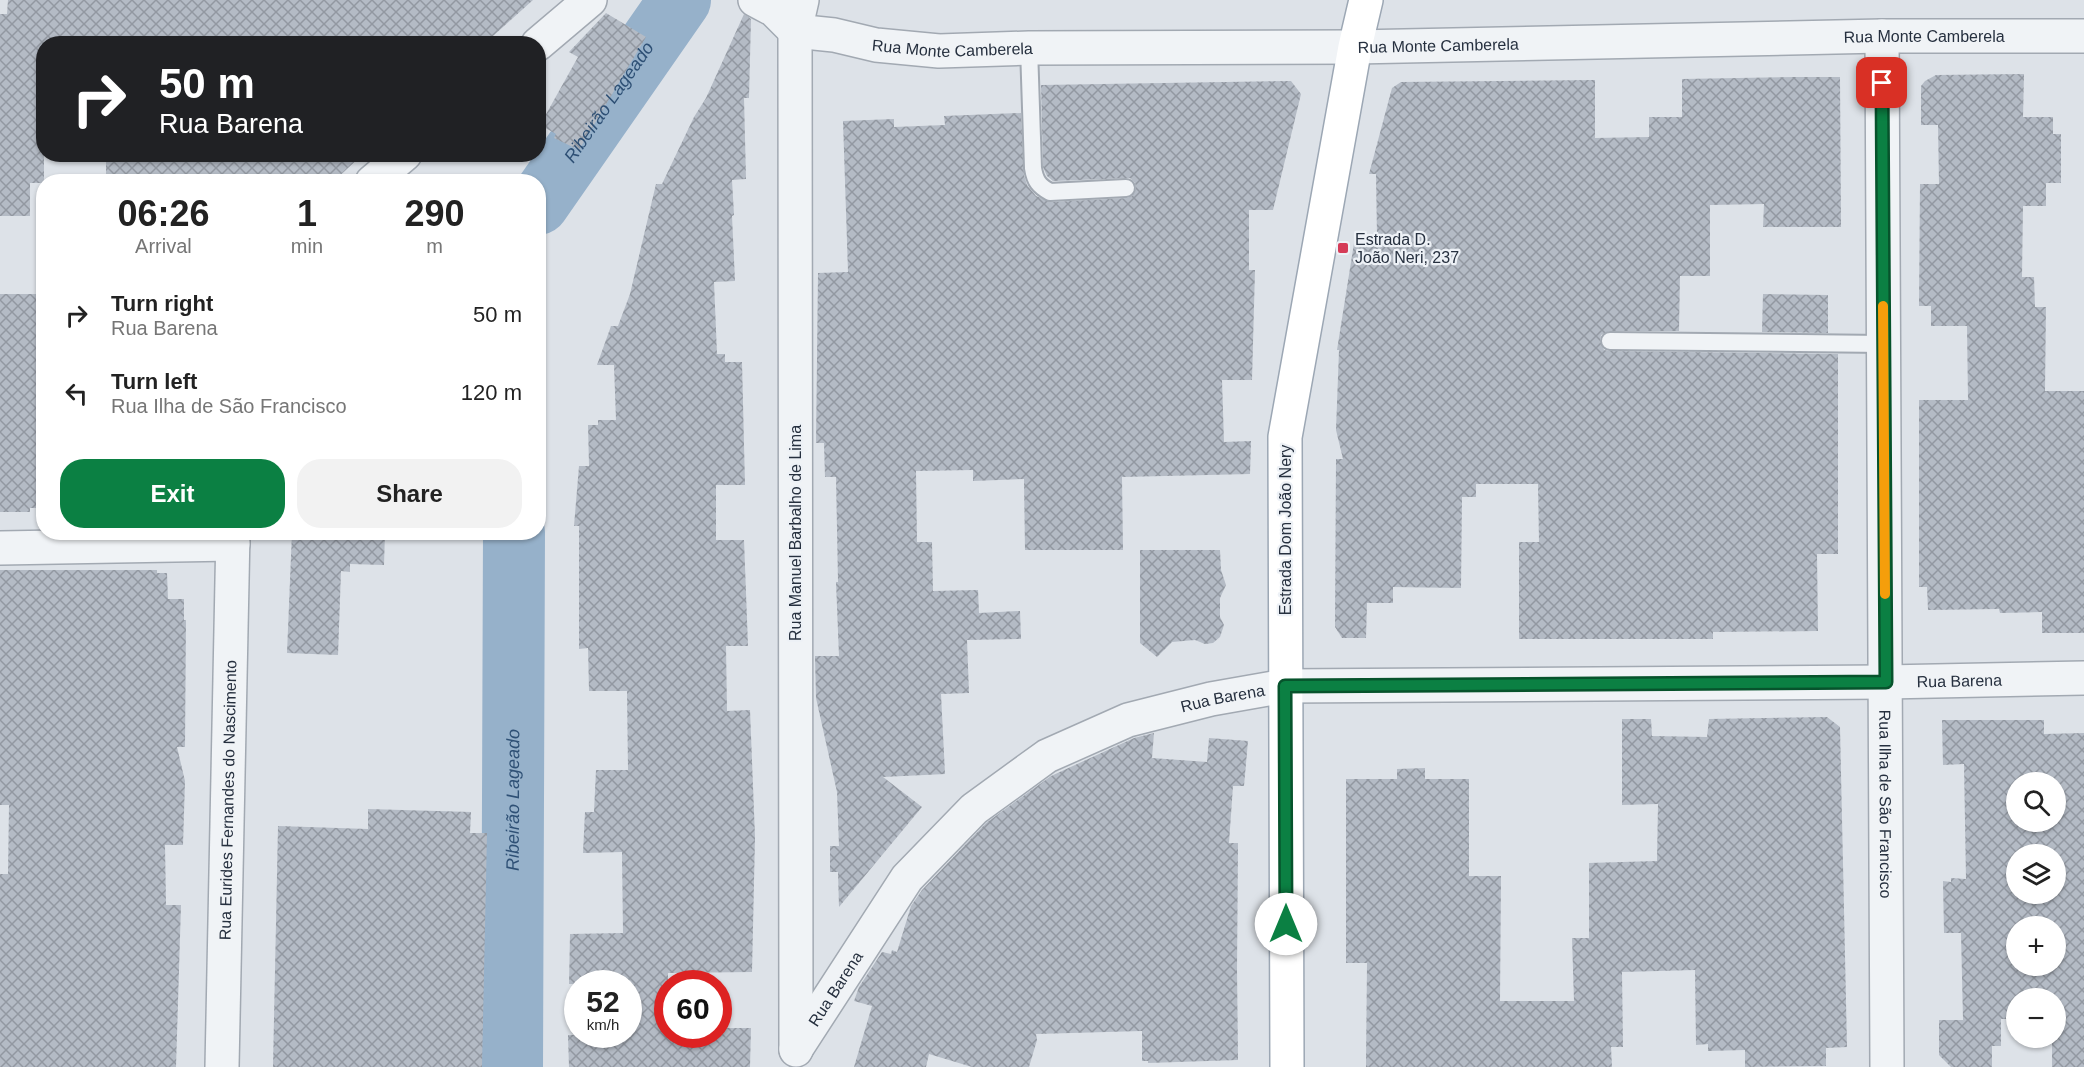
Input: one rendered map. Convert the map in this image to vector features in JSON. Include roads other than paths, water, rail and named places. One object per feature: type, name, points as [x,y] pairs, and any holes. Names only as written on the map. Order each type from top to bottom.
[{"type":"main road","name":"Estrada Dom João Nery","points":[[1287,1067],[1286,438],[1355,47],[1366,0]]},
{"type":"street","points":[[546,37],[590,0]]},
{"type":"street","name":"Rua Monte Camberela","points":[[781,10],[834,35],[876,45],[939,51],[1029,48],[1355,47],[1882,36],[2084,36]]},
{"type":"street","name":"Rua Manuel Barbalho de Lima","points":[[781,10],[796,1058]]},
{"type":"street","name":"Rua Ilha de São Francisco","points":[[1882,36],[1887,1067]]},
{"type":"street","points":[[381,174],[396,162]]},
{"type":"street","points":[[0,548],[186,540]]},
{"type":"street","name":"Rua Eurides Fernandes do Nascimento","points":[[222,1067],[233,540]]},
{"type":"street","name":"Rua Barena","points":[[796,1058],[907,878],[974,809],[1047,756],[1128,720],[1211,699],[1285,686],[1886,682],[2084,678]]},
{"type":"lane","points":[[1029,48],[1035,179],[1041,187],[1050,192],[1126,188]]},
{"type":"lane","points":[[1610,341],[1883,344]]},
{"type":"waterway","name":"Ribeirão Lageado","points":[[546,193],[680,0]]},
{"type":"waterway","name":"Ribeirão Lageado","points":[[512,1067],[514,540]]},
{"type":"place","name":"Estrada D. João Neri, 237","points":[[1343,248]]}]
